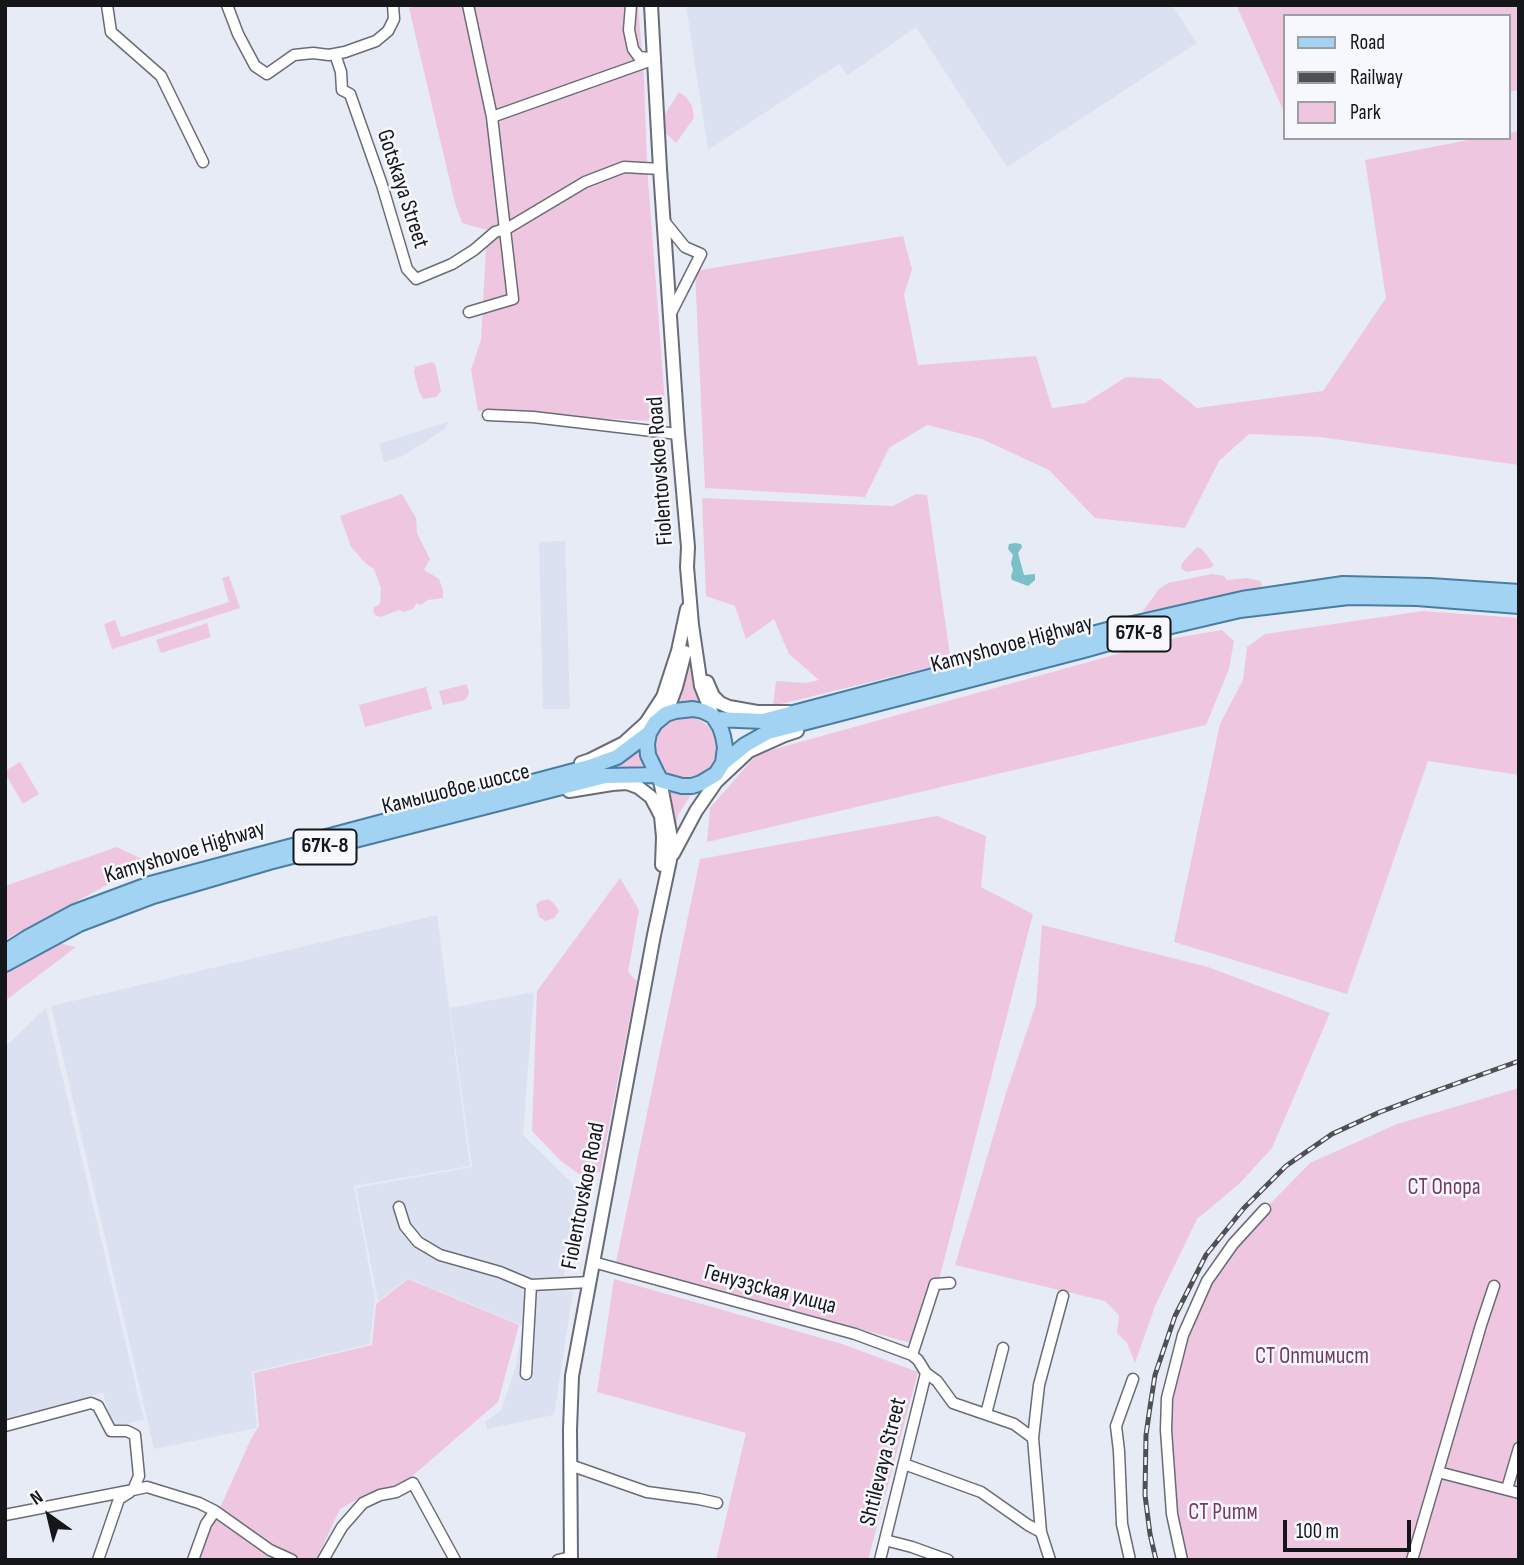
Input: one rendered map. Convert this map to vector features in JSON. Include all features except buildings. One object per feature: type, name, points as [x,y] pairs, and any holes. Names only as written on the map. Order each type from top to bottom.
[{"type":"main road","name":"Fiolentovskoe Road","points":[[651,5],[692,625],[701,686],[714,717]]},
{"type":"main road","name":"Kamyshovoe Highway","points":[[795,712],[1115,628],[1242,599],[1343,584],[1519,592]]},
{"type":"main road","points":[[543,779],[553,771],[590,760],[624,743],[646,723],[663,696],[678,651],[690,595]]},
{"type":"main road","name":"Kamyshovoe Highway","points":[[723,763],[768,732],[1240,610],[1349,597],[1417,598],[1519,606]]},
{"type":"main road","name":"Fiolentovskoe Road","points":[[666,714],[677,687],[692,625]]},
{"type":"main road","points":[[694,639],[713,696],[720,703],[757,712],[795,712]]},
{"type":"main road","name":"67К-8","points":[[649,733],[666,714],[675,710],[692,709],[714,717],[763,721],[795,712]]},
{"type":"main road","points":[[670,860],[696,811],[716,782],[749,751],[818,724],[831,716]]},
{"type":"main road","points":[[714,717],[723,736],[723,763]]},
{"type":"main road","points":[[649,733],[648,755],[659,777]]},
{"type":"main road","name":"Камышовое шоссе","points":[[543,779],[589,768],[617,757],[649,733]]},
{"type":"main road","name":"67К-8","points":[[708,780],[723,763]]},
{"type":"main road","name":"Камышовое шоссе","points":[[5,964],[79,924],[153,896],[269,862],[605,776],[659,777],[681,786],[691,786],[708,780]]},
{"type":"main road","name":"Fiolentovskoe Road","points":[[567,1559],[572,1376],[672,843],[659,777]]},
{"type":"main road","name":"Kamyshovoe Highway","points":[[5,952],[75,912],[150,884],[543,779]]},
{"type":"main road","name":"Fiolentovskoe Road","points":[[672,843],[691,805],[708,780]]},
{"type":"main road","points":[[531,795],[612,784],[627,783],[638,787],[651,797],[661,816],[663,894]]},
{"type":"street","points":[[107,5],[111,32],[161,76],[203,162]]},
{"type":"street","points":[[227,5],[238,34],[255,66],[267,74],[294,55],[335,54],[376,41],[388,31],[394,19],[393,5]]},
{"type":"street","points":[[468,5],[492,117],[513,299],[468,312]]},
{"type":"street","points":[[631,5],[629,30],[633,49],[639,57],[655,59]]},
{"type":"street","name":"Gotskaya Street","points":[[335,54],[341,72],[342,90],[350,94],[408,269],[416,279],[452,264],[495,232],[505,229],[585,182],[624,167],[660,169]]},
{"type":"street","points":[[492,117],[655,59]]},
{"type":"street","points":[[664,221],[685,247],[701,254],[670,315]]},
{"type":"street","points":[[488,415],[533,417],[678,434]]},
{"type":"street","points":[[399,1207],[405,1226],[418,1242],[440,1255],[500,1272],[531,1285],[590,1282]]},
{"type":"street","points":[[1182,1560],[1172,1514],[1166,1430],[1167,1398],[1183,1335],[1207,1281],[1233,1244],[1265,1209]]},
{"type":"street","name":"Генуэзская улица","points":[[593,1262],[855,1334],[912,1355]]},
{"type":"street","points":[[950,1283],[935,1284],[912,1355],[926,1373],[937,1381],[953,1403],[1014,1424],[1033,1438]]},
{"type":"street","points":[[526,1374],[531,1285]]},
{"type":"street","points":[[1412,1560],[1494,1286]]},
{"type":"street","points":[[1050,1560],[1041,1532],[1033,1438],[1039,1385],[1063,1296]]},
{"type":"street","points":[[986,1414],[1003,1348]]},
{"type":"street","name":"Shtilevaya Street","points":[[880,1560],[926,1373]]},
{"type":"street","points":[[1130,1560],[1122,1524],[1116,1426],[1133,1379]]},
{"type":"street","points":[[5,1426],[91,1403],[98,1406],[111,1431],[127,1431],[135,1435],[139,1476],[133,1490],[119,1499],[98,1560]]},
{"type":"street","points":[[1507,1489],[1519,1448]]},
{"type":"street","points":[[904,1464],[981,1492],[1041,1532]]},
{"type":"street","points":[[570,1465],[648,1492],[717,1503]]},
{"type":"street","points":[[1438,1472],[1519,1493]]},
{"type":"street","points":[[323,1560],[342,1527],[363,1503],[413,1483],[456,1560]]},
{"type":"street","points":[[5,1515],[147,1487],[199,1503],[215,1511],[270,1550],[292,1560]]},
{"type":"street","points":[[193,1560],[206,1524],[215,1511]]},
{"type":"street","points":[[885,1539],[948,1560]]},
{"type":"shaded area","points":[[686,5],[1172,5],[1197,43],[1007,167],[916,27],[848,75],[839,64],[708,150]]},
{"type":"shaded area","points":[[448,422],[445,429],[401,457],[384,462],[379,444]]},
{"type":"shaded area","points":[[565,541],[570,709],[543,709],[539,542]]},
{"type":"shaded area","points":[[437,915],[470,1166],[354,1186],[375,1299],[370,1344],[252,1372],[257,1428],[154,1449],[51,1006]]},
{"type":"shaded area","points":[[534,992],[523,1135],[581,1192],[561,1289],[573,1292],[554,1415],[487,1429],[485,1422],[501,1410],[515,1369],[523,1326],[408,1278],[378,1301],[356,1188],[472,1167],[450,1008]]},
{"type":"shaded area","points":[[46,1008],[144,1420],[113,1426],[103,1393],[5,1419],[5,1047]]},
{"type":"green space","points":[[420,5],[638,5],[665,403],[650,421],[478,411],[471,370],[481,340],[487,230],[462,223],[455,203],[409,8]]},
{"type":"green space","points":[[1238,5],[1519,5],[1519,90],[1510,92],[1510,14],[1282,14],[1282,108]]},
{"type":"green space","points":[[679,92],[692,106],[694,118],[676,143],[664,131],[660,122]]},
{"type":"green space","points":[[1519,131],[1519,465],[1320,437],[1249,434],[1219,461],[1185,528],[1095,518],[1049,470],[982,439],[927,425],[889,448],[865,497],[705,488],[695,271],[903,236],[912,269],[904,295],[918,365],[1036,356],[1052,408],[1085,403],[1126,377],[1161,379],[1197,408],[1323,391],[1386,298],[1365,160],[1469,140],[1510,140],[1510,133]]},
{"type":"green space","points":[[431,362],[435,364],[441,391],[436,397],[423,399],[414,372],[415,367]]},
{"type":"green space","points":[[402,494],[416,518],[417,533],[430,559],[424,570],[439,579],[443,598],[428,600],[420,605],[417,603],[413,609],[404,612],[399,610],[381,617],[373,612],[374,607],[380,604],[381,588],[374,569],[351,547],[340,516]]},
{"type":"green space","points":[[916,494],[927,495],[951,662],[773,706],[776,681],[806,683],[819,680],[789,654],[774,619],[746,639],[735,606],[706,596],[702,498],[893,506]]},
{"type":"green space","points":[[1197,547],[1202,549],[1214,565],[1186,572],[1181,568],[1182,563]]},
{"type":"green space","points":[[1212,574],[1224,576],[1227,580],[1247,578],[1262,584],[1261,588],[1146,614],[1143,611],[1159,589],[1168,583]]},
{"type":"green space","points":[[229,576],[240,608],[112,649],[104,624],[115,620],[121,637],[229,602],[222,578]]},
{"type":"green space","points":[[1423,611],[1519,618],[1519,775],[1428,761],[1347,994],[1174,942],[1220,724],[1243,680],[1247,647],[1265,634]]},
{"type":"green space","points":[[207,623],[211,637],[161,653],[156,640]]},
{"type":"green space","points":[[1222,630],[1234,641],[1229,669],[1206,725],[707,842],[710,808],[757,754],[1175,638]]},
{"type":"green space","points":[[690,646],[707,709],[673,706]]},
{"type":"green space","points":[[467,684],[469,694],[465,700],[443,705],[439,691]]},
{"type":"green space","points":[[426,687],[432,709],[365,727],[359,705]]},
{"type":"green space","points":[[686,717],[698,719],[708,726],[715,736],[715,760],[708,770],[698,777],[686,779],[674,777],[664,770],[657,760],[655,748],[657,736],[664,726],[674,719]]},
{"type":"green space","points":[[643,744],[650,771],[602,769]]},
{"type":"green space","points":[[20,762],[39,794],[23,804],[5,773]]},
{"type":"green space","points":[[665,787],[694,790],[678,815],[676,827],[672,827]]},
{"type":"green space","points":[[937,816],[986,836],[981,887],[1033,914],[922,1346],[616,1262],[700,859]]},
{"type":"green space","points":[[117,847],[148,862],[143,869],[103,887],[5,940],[5,886]]},
{"type":"green space","points":[[620,878],[639,910],[628,972],[637,981],[600,1172],[579,1174],[561,1161],[532,1131],[537,991]]},
{"type":"green space","points":[[549,899],[559,911],[554,918],[546,921],[539,917],[536,905]]},
{"type":"green space","points":[[1042,925],[1208,967],[1330,1013],[1272,1148],[1239,1184],[1197,1219],[1155,1306],[1135,1363],[1127,1343],[1117,1333],[1119,1315],[1105,1301],[955,1265],[1006,1093],[1036,1004]]},
{"type":"green space","points":[[54,942],[76,947],[5,1001],[5,971]]},
{"type":"green space","points":[[1519,1088],[1519,1486],[1451,1474],[1519,1493],[1519,1560],[1182,1560],[1167,1447],[1167,1398],[1183,1335],[1207,1281],[1265,1209],[1310,1163],[1397,1124]]},
{"type":"green space","points":[[408,1279],[519,1325],[498,1402],[403,1484],[366,1494],[340,1509],[316,1560],[199,1560],[209,1532],[259,1426],[254,1373],[372,1345],[376,1304]]},
{"type":"green space","points":[[614,1279],[842,1344],[918,1372],[868,1560],[716,1560],[746,1433],[597,1392]]},
{"type":"water","points":[[1009,544],[1021,544],[1022,547],[1018,553],[1024,575],[1035,574],[1035,580],[1028,586],[1012,580],[1013,555],[1008,549]]},
{"type":"railway","points":[[1156,1560],[1145,1495],[1146,1435],[1155,1375],[1175,1316],[1206,1255],[1244,1208],[1286,1166],[1332,1134],[1380,1112],[1519,1061]]},
{"type":"park label","name":"СТ Опора","points":[[1444,1188]]},
{"type":"park label","name":"СТ Оптимист","points":[[1312,1357]]},
{"type":"park label","name":"СТ Ритм","points":[[1223,1513]]}]
